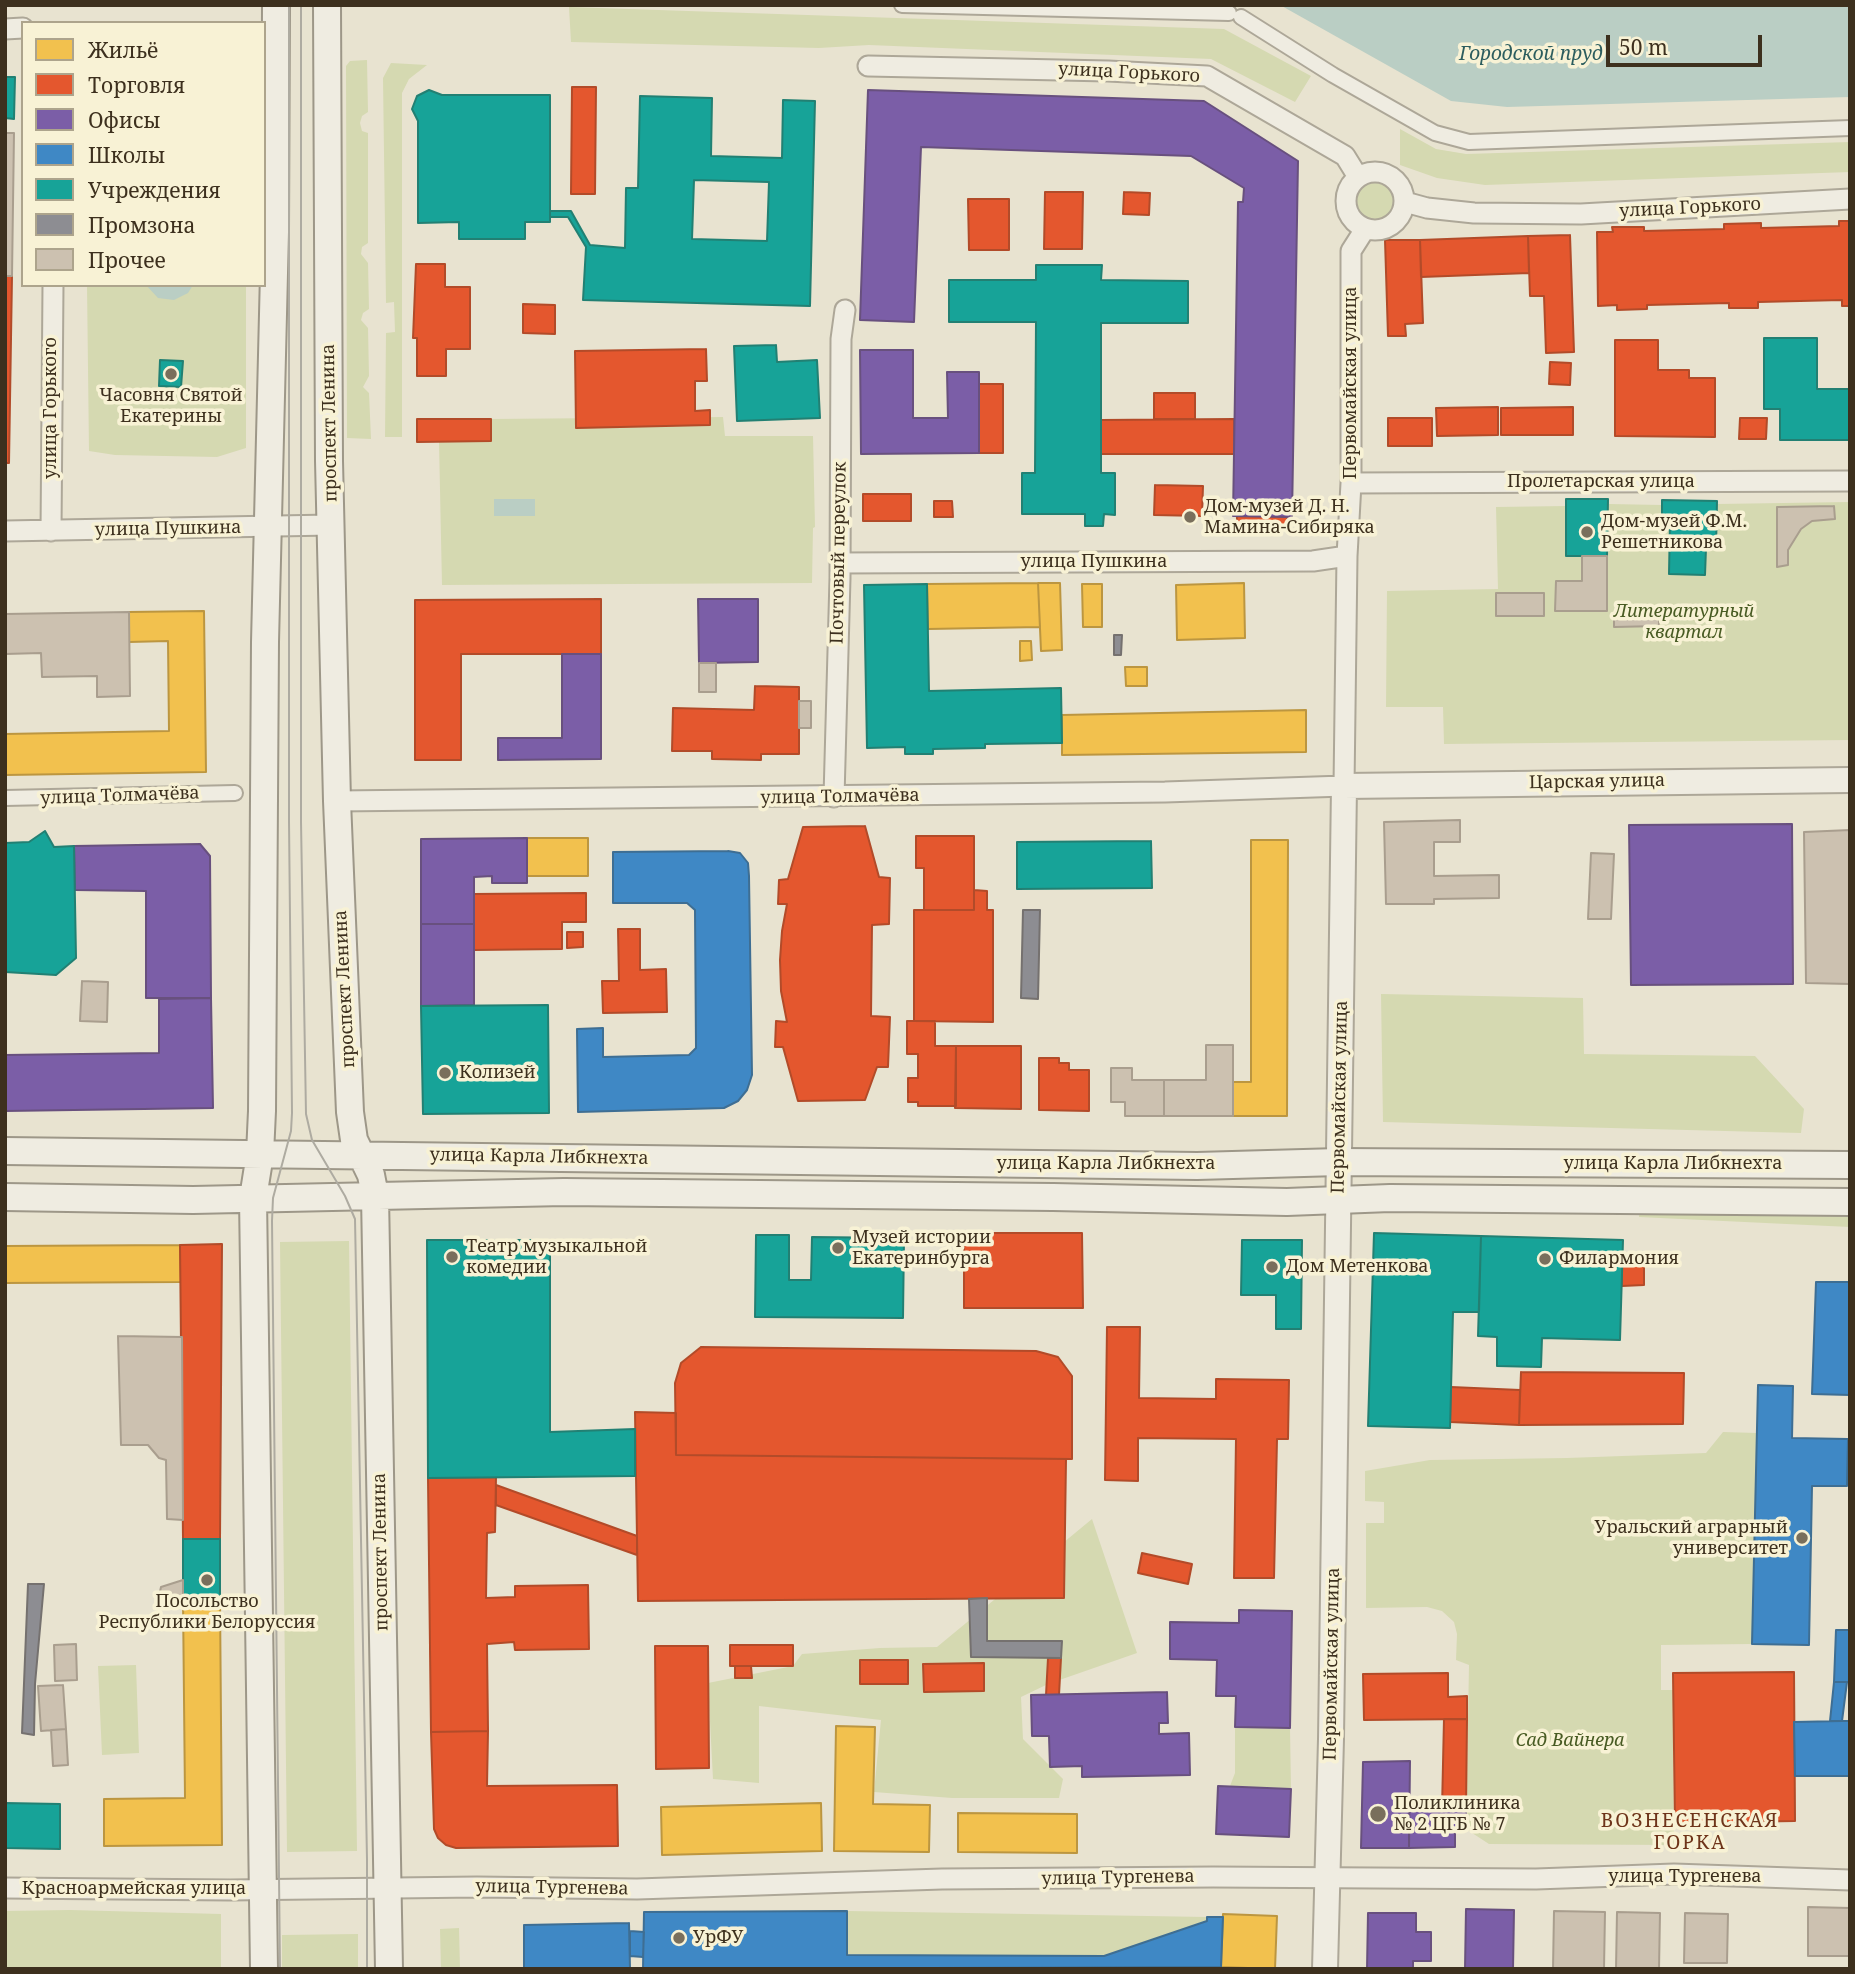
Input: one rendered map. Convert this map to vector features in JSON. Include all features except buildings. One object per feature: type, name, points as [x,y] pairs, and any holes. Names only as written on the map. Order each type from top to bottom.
[{"type":"main road","points":[[264,1969],[253,1198],[260,1154],[266,605],[270,527],[275,232],[276,5]]},
{"type":"main road","name":"проспект Ленина","points":[[327,5],[331,525],[337,801],[350,1112],[354,1140],[371,1175],[375,1196],[389,1969]]},
{"type":"main road","points":[[5,1151],[260,1154]]},
{"type":"main road","name":"улица Карла Либкнехта","points":[[260,1154],[1170,1166],[1339,1162],[1850,1165]]},
{"type":"main road","name":"улица Карла Либкнехта","points":[[253,1198],[564,1192],[1286,1202],[1390,1198],[1850,1202]]},
{"type":"main road","points":[[5,1197],[253,1198]]},
{"type":"street","points":[[902,5],[1235,15],[1435,133],[1469,142],[1850,128]]},
{"type":"street","name":"улица Горького","points":[[868,66],[1207,76],[1345,156],[1358,177]]},
{"type":"street","points":[[1376,171],[1393,177],[1404,193],[1405,202],[1398,219],[1391,225],[1374,230],[1365,229],[1351,218],[1347,209],[1347,191],[1358,177],[1376,171]]},
{"type":"street","name":"улица Горького","points":[[1405,202],[1427,208],[1474,214],[1581,214],[1850,199]]},
{"type":"street","name":"Первомайская улица","points":[[1325,1969],[1347,556],[1351,483],[1351,251],[1365,229]]},
{"type":"street","name":"улица Горького","points":[[51,531],[53,287]]},
{"type":"street","name":"Почтовый переулок","points":[[834,797],[840,563],[841,339],[845,310]]},
{"type":"street","name":"Пролетарская улица","points":[[1351,483],[1850,481]]},
{"type":"street","name":"улица Пушкина","points":[[5,531],[331,525]]},
{"type":"street","name":"улица Пушкина","points":[[840,563],[1313,561],[1347,556]]},
{"type":"street","name":"Царская улица","points":[[1344,786],[1850,780]]},
{"type":"street","name":"улица Толмачёва","points":[[337,801],[834,797],[1165,792],[1344,786]]},
{"type":"street","name":"улица Толмачёва","points":[[5,798],[235,793]]},
{"type":"street","name":"улица Тургенева","points":[[262,1889],[637,1889],[942,1880],[1213,1877],[1535,1879],[1674,1874],[1850,1880]]},
{"type":"street","name":"Красноармейская улица","points":[[5,1888],[262,1889]]},
{"type":"green space","points":[[569,7],[1224,29],[1311,76],[1295,102],[1211,59],[869,45],[819,48],[571,42]]},
{"type":"green space","points":[[367,60],[368,112],[362,116],[360,123],[362,131],[368,133],[368,243],[362,247],[361,254],[368,263],[369,309],[363,313],[361,320],[368,328],[369,376],[363,387],[369,393],[371,439],[347,438],[346,66],[350,61]]},
{"type":"green space","points":[[391,63],[427,65],[409,79],[402,93],[402,437],[385,437],[386,333],[395,332],[394,302],[386,303],[383,78]]},
{"type":"green space","points":[[1400,129],[1436,149],[1466,154],[1850,142],[1850,172],[1485,185],[1437,178],[1400,165]]},
{"type":"green space","points":[[1375,178],[1392,185],[1399,202],[1392,219],[1375,226],[1358,219],[1351,202],[1358,185]]},
{"type":"green space","points":[[87,287],[246,287],[246,448],[217,457],[115,455],[89,451]]},
{"type":"green space","points":[[723,417],[725,436],[813,436],[815,527],[812,583],[442,585],[439,442],[491,441],[491,419]]},
{"type":"green space","name":"Литературный квартал","points":[[1566,499],[1608,499],[1609,504],[1662,505],[1662,500],[1717,501],[1717,504],[1850,502],[1850,740],[1444,744],[1443,707],[1386,707],[1387,591],[1498,589],[1496,507],[1566,506]]},
{"type":"green space","points":[[1381,994],[1583,998],[1584,1054],[1755,1056],[1804,1109],[1801,1133],[1383,1122]]},
{"type":"green space","points":[[1640,1206],[1850,1213],[1850,1227],[1639,1217]]},
{"type":"green space","points":[[349,1241],[357,1851],[287,1852],[280,1242]]},
{"type":"green space","name":"Сад Вайнера","points":[[1723,1432],[1757,1433],[1752,1644],[1661,1645],[1661,1690],[1673,1690],[1674,1845],[1489,1844],[1466,1829],[1469,1665],[1456,1660],[1457,1634],[1454,1622],[1442,1611],[1427,1607],[1366,1608],[1366,1523],[1384,1523],[1384,1502],[1365,1501],[1365,1471],[1430,1460],[1706,1453]]},
{"type":"green space","points":[[1092,1519],[1137,1653],[1048,1684],[1021,1697],[1023,1739],[1063,1779],[1059,1798],[952,1798],[874,1792],[881,1720],[759,1706],[759,1783],[713,1779],[708,1683],[793,1666],[802,1654],[937,1647]]},
{"type":"green space","points":[[136,1665],[139,1753],[102,1755],[98,1666]]},
{"type":"green space","points":[[1235,1727],[1290,1728],[1291,1789],[1230,1786],[1235,1773]]},
{"type":"green space","points":[[5,1911],[221,1914],[221,1969],[5,1969]]},
{"type":"green space","points":[[847,1911],[1207,1917],[1207,1921],[1104,1956],[847,1955]]},
{"type":"green space","points":[[459,1928],[460,1969],[441,1969],[440,1929]]},
{"type":"green space","points":[[358,1934],[358,1969],[282,1969],[282,1935]]},
{"type":"water","name":"Городской пруд","points":[[1280,5],[1850,5],[1850,97],[1507,107],[1451,101]]},
{"type":"water","points":[[148,287],[192,287],[188,293],[174,300],[158,298]]},
{"type":"water","points":[[494,499],[535,499],[535,516],[494,516]]},
{"type":"tram line","points":[[280,1969],[272,1221],[273,1198],[291,1131],[292,1113],[289,821],[289,5]]},
{"type":"tram line","points":[[301,5],[301,822],[306,1114],[312,1140],[345,1196],[355,1219],[367,1969]]},
{"type":"place","name":"Часовня Святой Екатерины","points":[[171,374]]},
{"type":"place","name":"Дом-музей Д. Н. Мамина-Сибиряка","points":[[1190,517]]},
{"type":"place","name":"Дом-музей Ф.М. Решетникова","points":[[1587,532]]},
{"type":"place","name":"Колизей","points":[[445,1073]]},
{"type":"place","name":"Музей истории Екатеринбурга","points":[[838,1248]]},
{"type":"place","name":"Театр музыкальной комедии","points":[[452,1257]]},
{"type":"place","name":"Филармония","points":[[1545,1259]]},
{"type":"place","name":"Дом Метенкова","points":[[1272,1267]]},
{"type":"place","name":"Уральский аграрный университет","points":[[1802,1538]]},
{"type":"place","name":"Посольство Республики Белоруссия","points":[[207,1580]]},
{"type":"place","name":"Поликлиника № 2 ЦГБ № 7","points":[[1378,1814]]},
{"type":"place","name":"УрФУ","points":[[679,1938]]},
{"type":"district","name":"ВОЗНЕСЕНСКАЯ ГОРКА","points":[[1690,1833]]}]
